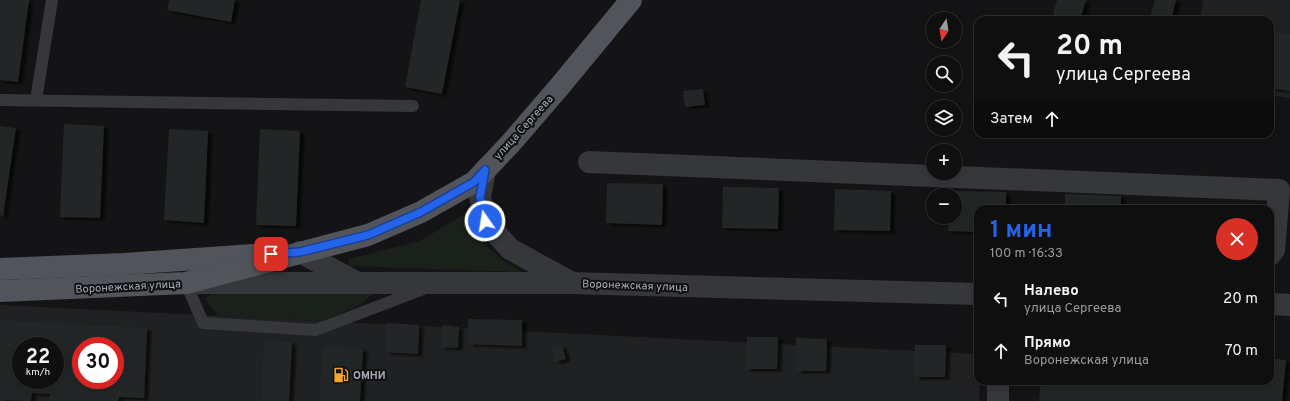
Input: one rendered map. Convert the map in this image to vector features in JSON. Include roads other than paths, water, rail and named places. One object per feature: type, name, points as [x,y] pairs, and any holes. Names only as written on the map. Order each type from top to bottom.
[{"type":"main road","name":"улица Сергеева","points":[[300,252],[368,235],[421,212],[474,182],[510,144],[631,0]]},
{"type":"main road","name":"Воронежская улица","points":[[0,269],[124,264],[300,252]]},
{"type":"main road","name":"Воронежская улица","points":[[0,291],[186,283],[300,252]]},
{"type":"street","points":[[589,162],[1279,190],[1274,250]]},
{"type":"street","points":[[485,170],[480,197],[485,221],[510,249],[571,283]]},
{"type":"street","name":"Воронежская улица","points":[[300,252],[357,282],[571,283],[974,294]]},
{"type":"street","points":[[186,283],[357,282]]},
{"type":"street","points":[[1274,304],[1290,305]]},
{"type":"street","points":[[998,385],[998,401]]},
{"type":"lane","points":[[36,100],[52,0]]},
{"type":"lane","points":[[0,100],[413,106]]},
{"type":"lane","points":[[186,283],[203,323],[316,330],[440,283]]},
{"type":"place","name":"ОМНИ","points":[[341,375]]}]
